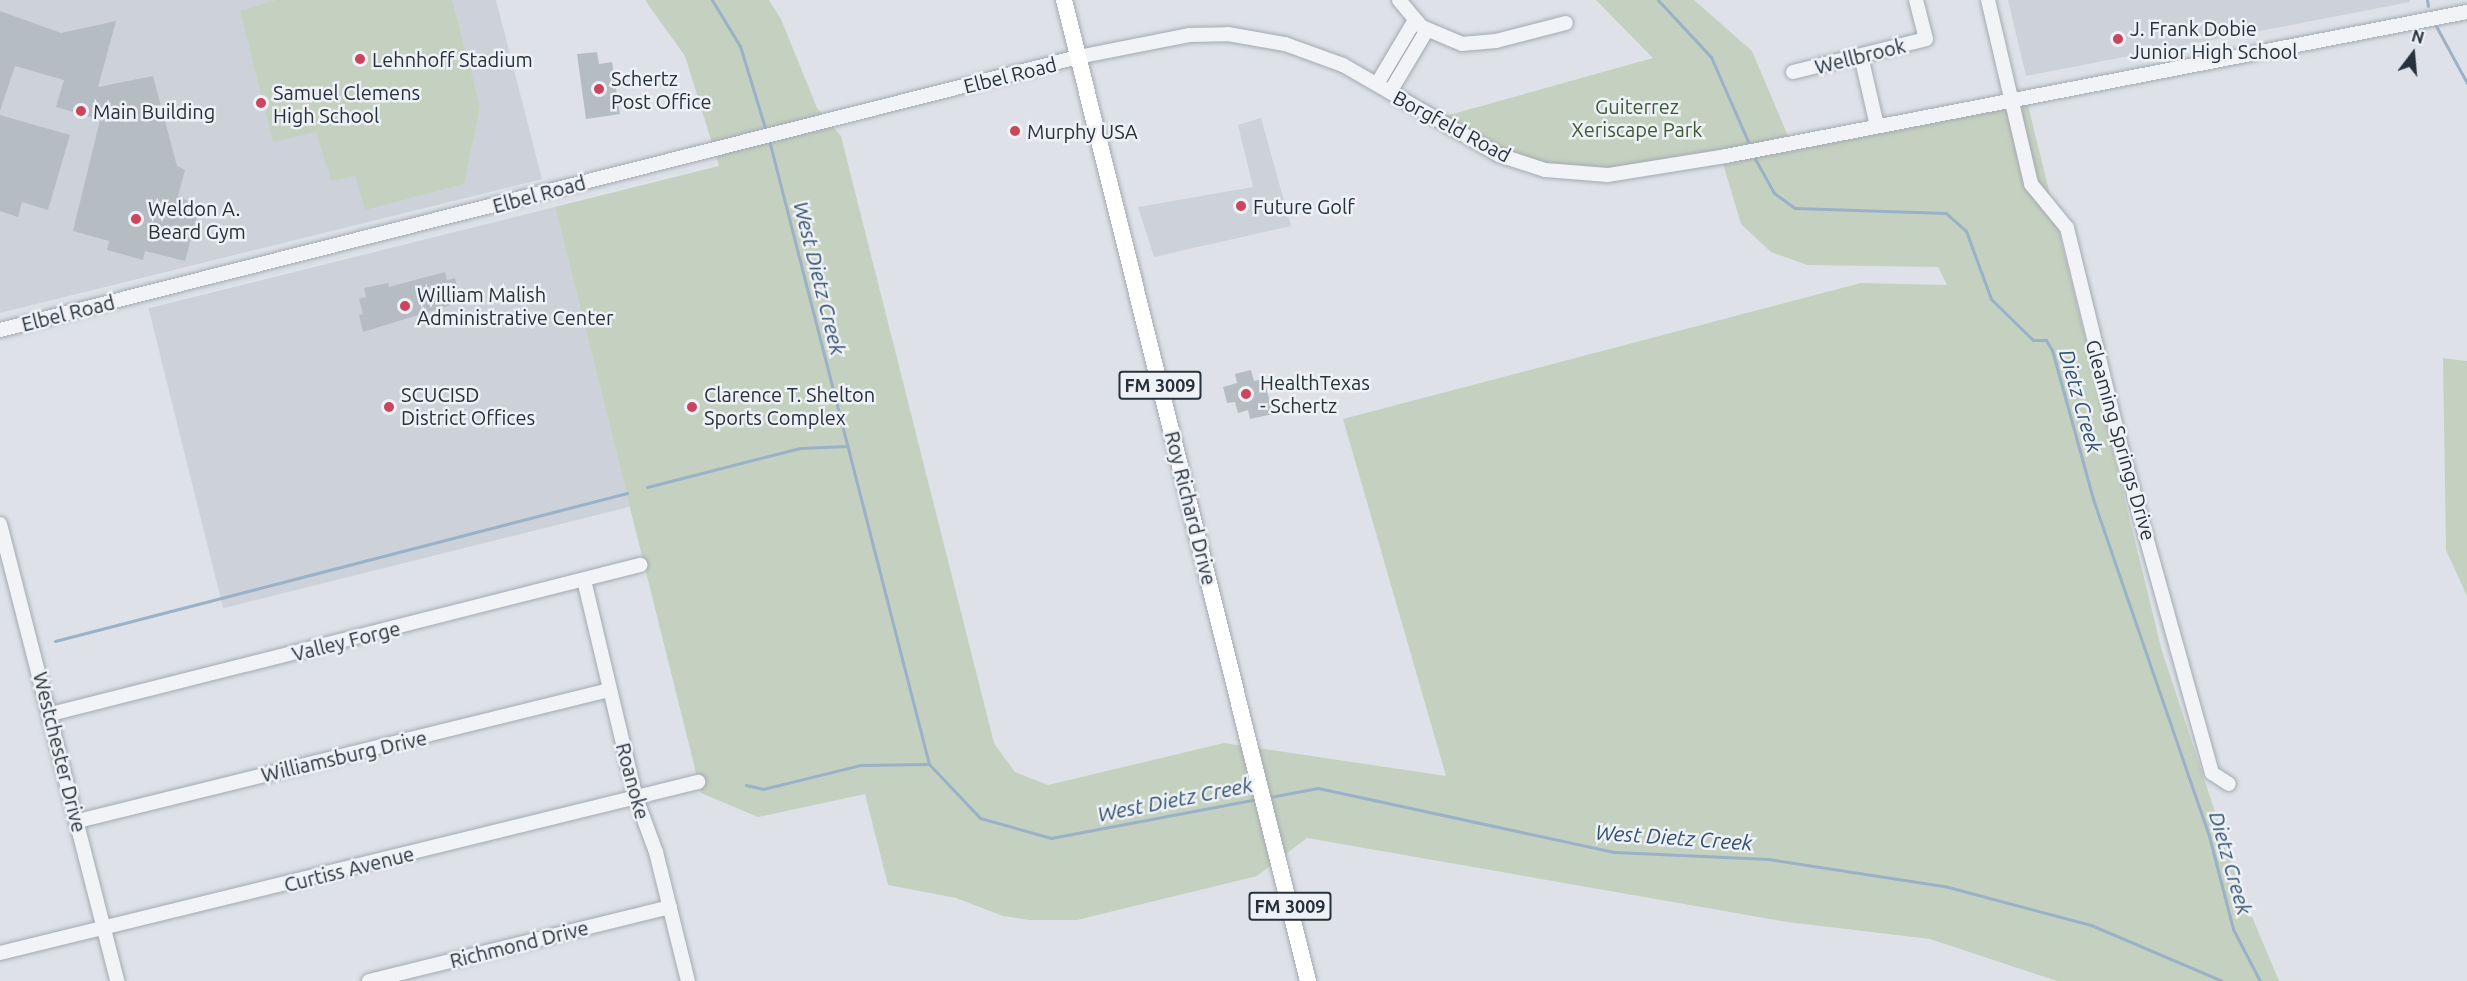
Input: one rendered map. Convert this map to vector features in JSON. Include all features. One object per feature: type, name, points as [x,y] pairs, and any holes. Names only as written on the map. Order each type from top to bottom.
[{"type":"main road","name":"Roy Richard Drive","points":[[1064,0],[1308,981]]},
{"type":"street","points":[[1399,0],[1421,25],[1446,40],[1478,44],[1566,23]]},
{"type":"street","name":"Wellbrook","points":[[1794,72],[1926,39],[1916,0]]},
{"type":"street","name":"Gleaming Springs Drive","points":[[1988,0],[2031,184],[2067,228],[2119,440],[2212,773],[2229,784]]},
{"type":"street","name":"Borgfeld Road","points":[[1078,57],[1169,38],[1228,34],[1263,39],[1326,58],[1377,84],[1485,148],[1545,170],[1608,175],[1726,156],[2012,98],[2467,12]]},
{"type":"street","points":[[1377,84],[1421,25]]},
{"type":"street","points":[[1390,92],[1421,25]]},
{"type":"street","points":[[1861,56],[1877,126]]},
{"type":"street","name":"Elbel Road","points":[[0,330],[1078,57]]},
{"type":"street","name":"Westchester Drive","points":[[0,524],[51,714],[117,981]]},
{"type":"street","name":"Valley Forge","points":[[51,714],[640,565]]},
{"type":"street","name":"Roanoke","points":[[584,580],[636,798],[670,907],[688,981]]},
{"type":"street","name":"Williamsburg Drive","points":[[78,821],[609,690]]},
{"type":"street","name":"Curtiss Avenue","points":[[0,953],[105,930],[698,782]]},
{"type":"street","name":"Richmond Drive","points":[[369,981],[670,907]]},
{"type":"shaded area","name":"Samuel Clemens High School","points":[[0,0],[496,0],[542,179],[0,313]]},
{"type":"shaded area","name":"J. Frank Dobie Junior High School","points":[[2008,0],[2410,0],[2410,2],[2026,76]]},
{"type":"shaded area","points":[[1261,118],[1291,226],[1154,257],[1138,207],[1253,187],[1238,125]]},
{"type":"shaded area","name":"SCUCISD District Offices","points":[[555,207],[630,507],[223,608],[148,308]]},
{"type":"green space","name":"Lehnhoff Stadium","points":[[276,0],[452,0],[480,106],[464,184],[365,210],[355,176],[331,181],[316,132],[273,142],[240,11]]},
{"type":"green space","name":"Guiterrez Xeriscape Park","points":[[645,0],[769,0],[781,19],[817,108],[841,136],[994,743],[1015,772],[1048,785],[1224,743],[1446,776],[1343,419],[1861,283],[1947,285],[1938,267],[1807,265],[1771,252],[1741,224],[1721,157],[1634,172],[1545,170],[1435,119],[1653,58],[1596,0],[1694,0],[1752,51],[1791,143],[2026,97],[2162,651],[2240,888],[2279,981],[2057,981],[1930,939],[1787,922],[1307,838],[1257,876],[1077,920],[1029,920],[1003,916],[956,898],[888,885],[865,794],[758,817],[701,793],[555,207],[719,166],[685,56]]},
{"type":"green space","points":[[2443,358],[2467,361],[2467,596],[2446,550]]},
{"type":"building","points":[[0,11],[61,33],[116,21],[98,87],[153,76],[177,166],[185,170],[178,196],[200,207],[185,261],[145,251],[143,260],[107,250],[109,241],[73,231],[100,120],[56,107],[64,80],[15,66],[0,111]]},
{"type":"building","name":"Schertz Post Office","points":[[597,52],[599,64],[612,62],[620,114],[586,119],[577,54]]},
{"type":"building","points":[[0,115],[70,135],[48,210],[22,202],[18,217],[0,211]]},
{"type":"building","points":[[445,272],[447,280],[455,278],[460,299],[454,304],[363,332],[359,315],[363,314],[359,299],[366,297],[364,288],[388,283],[389,287]]},
{"type":"building","name":"HealthTexas - Schertz","points":[[1251,370],[1254,381],[1264,379],[1273,414],[1250,419],[1248,410],[1238,413],[1235,402],[1227,403],[1223,387],[1237,383],[1235,374]]},
{"type":"waterway","name":"West Dietz Creek","points":[[712,0],[740,46],[766,131]]},
{"type":"waterway","name":"Dietz Creek","points":[[1658,0],[1711,57],[1750,146]]},
{"type":"waterway","points":[[2427,0],[2428,6]]},
{"type":"waterway","points":[[2436,26],[2467,83]]},
{"type":"waterway","name":"West Dietz Creek","points":[[769,140],[929,764],[980,818],[1051,838],[1257,799]]},
{"type":"waterway","name":"Dietz Creek","points":[[1753,155],[1774,193],[1795,208],[1946,213],[1966,231],[1991,299],[2033,340],[2046,340],[2052,350],[2093,499],[2209,836],[2233,929],[2260,981]]},
{"type":"waterway","points":[[647,487],[800,448],[848,446]]},
{"type":"waterway","points":[[55,641],[627,493]]},
{"type":"waterway","points":[[746,785],[763,789],[861,765],[929,764]]},
{"type":"waterway","name":"West Dietz Creek","points":[[1269,797],[1318,788],[1615,852],[1768,859],[1948,887],[2091,925],[2222,981]]},
{"type":"place","name":"J. Frank Dobie Junior High School","points":[[2118,39]]},
{"type":"place","name":"Lehnhoff Stadium","points":[[360,59]]},
{"type":"place","name":"Schertz Post Office","points":[[599,89]]},
{"type":"place","name":"Samuel Clemens High School","points":[[261,103]]},
{"type":"place","name":"Main Building","points":[[81,111]]},
{"type":"place","name":"Murphy USA","points":[[1015,131]]},
{"type":"place","name":"Future Golf","points":[[1241,206]]},
{"type":"place","name":"Weldon A. Beard Gym","points":[[136,219]]},
{"type":"place","name":"William Malish Administrative Center","points":[[405,306]]},
{"type":"place","name":"HealthTexas - Schertz","points":[[1246,394]]},
{"type":"place","name":"SCUCISD District Offices","points":[[389,407]]},
{"type":"place","name":"Clarence T. Shelton Sports Complex","points":[[692,407]]}]
